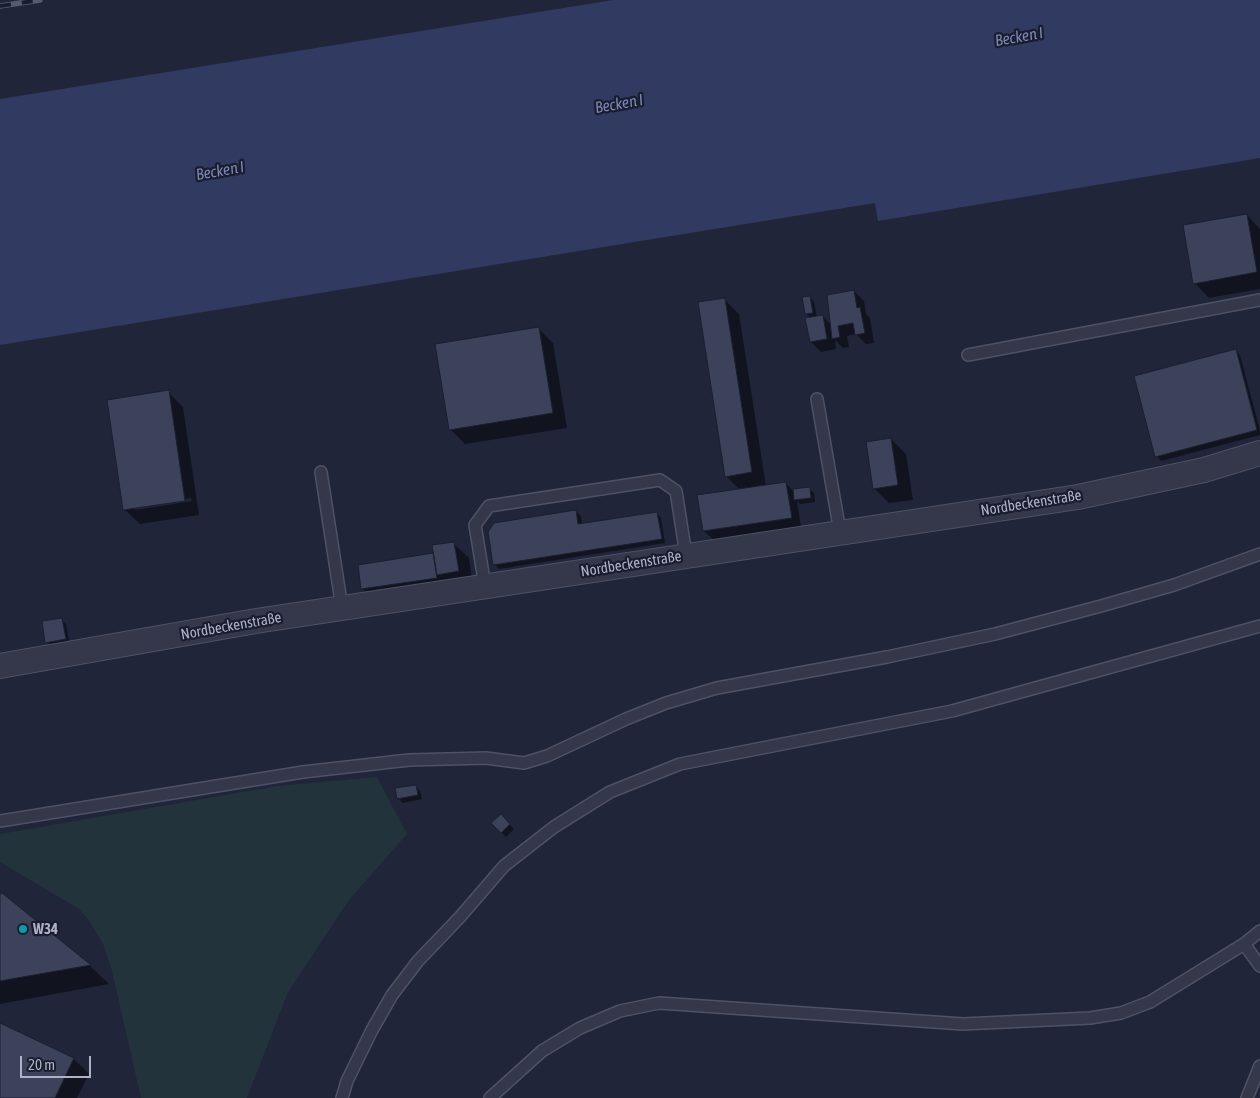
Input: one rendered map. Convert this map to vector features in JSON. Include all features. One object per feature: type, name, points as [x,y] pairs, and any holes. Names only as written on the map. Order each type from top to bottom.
[{"type":"street","name":"Nordbeckenstraße","points":[[0,666],[256,621],[1078,497],[1204,470],[1260,453]]},
{"type":"lane","points":[[968,355],[1260,300]]},
{"type":"lane","points":[[817,399],[840,532]]},
{"type":"lane","points":[[321,472],[342,608]]},
{"type":"lane","points":[[485,586],[475,525],[489,506],[660,480],[676,491],[686,556]]},
{"type":"lane","points":[[0,821],[312,771],[409,760],[486,758],[524,763],[547,756],[650,709],[717,688],[995,634],[1174,585],[1260,554]]},
{"type":"lane","points":[[342,1098],[353,1067],[372,1030],[392,995],[418,961],[460,917],[504,866],[554,827],[610,792],[680,764],[952,711],[1260,626]]},
{"type":"lane","points":[[490,1098],[542,1051],[580,1028],[620,1011],[659,1003],[963,1024],[1090,1018],[1121,1013],[1150,1002],[1244,944],[1260,931]]},
{"type":"lane","points":[[1244,944],[1260,966]]},
{"type":"lane","points":[[1247,1098],[1260,1066]]},
{"type":"shaded area","points":[[377,777],[407,834],[349,900],[288,992],[247,1098],[141,1098],[112,971],[103,944],[90,922],[79,909],[0,862],[0,834],[277,786]]},
{"type":"water","name":"Becken I","points":[[613,0],[1260,0],[1260,158],[878,221],[875,203],[0,345],[0,99]]},
{"type":"building","points":[[1247,214],[1257,272],[1193,284],[1183,225]]},
{"type":"building","points":[[854,290],[857,308],[860,307],[865,333],[855,335],[853,323],[838,326],[840,337],[832,339],[827,295]]},
{"type":"building","points":[[810,296],[813,313],[805,314],[802,297]]},
{"type":"building","points":[[725,298],[752,472],[725,477],[698,302]]},
{"type":"building","points":[[823,315],[827,339],[810,342],[805,318]]},
{"type":"building","points":[[539,327],[553,413],[449,430],[435,344]]},
{"type":"building","points":[[1236,349],[1257,430],[1155,457],[1134,376]]},
{"type":"building","points":[[169,390],[185,501],[123,510],[107,400]]},
{"type":"building","points":[[891,438],[898,485],[873,489],[866,442]]},
{"type":"building","points":[[786,482],[792,518],[703,531],[697,495]]},
{"type":"building","points":[[810,487],[811,498],[794,500],[793,489]]},
{"type":"building","points":[[576,510],[578,524],[657,512],[662,539],[493,565],[488,532],[494,523]]},
{"type":"building","points":[[454,542],[459,571],[437,575],[432,545]]},
{"type":"building","points":[[433,553],[437,578],[361,589],[358,565]]},
{"type":"building","points":[[62,618],[66,639],[45,643],[42,621]]},
{"type":"building","points":[[416,785],[418,795],[397,799],[395,788]]},
{"type":"building","points":[[501,814],[510,824],[501,833],[491,823]]},
{"type":"building","name":"W34","points":[[2,893],[91,965],[0,981],[0,894]]},
{"type":"building","points":[[0,1023],[74,1058],[55,1098],[0,1098]]},
{"type":"railway","points":[[0,6],[40,0]]},
{"type":"place","name":"W34","points":[[23,929]]}]
